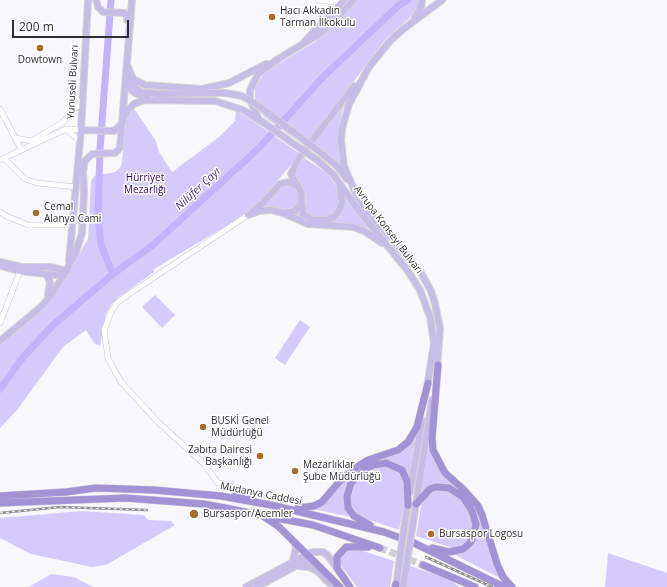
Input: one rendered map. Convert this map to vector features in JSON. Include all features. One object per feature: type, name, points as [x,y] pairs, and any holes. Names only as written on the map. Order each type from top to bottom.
[{"type":"highway","points":[[438,365],[432,438],[433,450],[445,473],[463,489],[478,506],[496,564],[502,577],[512,587]]},
{"type":"highway","points":[[228,486],[239,495],[259,500],[272,506],[300,508],[314,506],[322,502],[340,481],[354,469],[368,460],[398,450],[408,442],[416,427],[428,383]]},
{"type":"highway","points":[[384,532],[354,516],[348,508],[347,496],[354,478],[373,465],[386,463],[392,464],[402,470],[405,476],[408,504]]},
{"type":"highway","points":[[414,543],[449,552],[456,551],[469,544],[473,538],[476,524],[472,511],[463,497],[449,488],[436,487],[430,489],[416,504]]},
{"type":"highway","name":"Mudanya Caddesi","points":[[0,494],[66,492],[96,488],[187,493],[272,506],[384,532],[414,543],[504,587]]},
{"type":"highway","name":"Mudanya Caddesi","points":[[0,504],[125,498],[204,504],[260,513],[313,525],[380,548],[360,546],[346,547],[337,557],[336,568]]},
{"type":"highway","points":[[260,513],[278,526],[340,587]]},
{"type":"highway","points":[[423,565],[475,587]]},
{"type":"highway","points":[[336,568],[350,587]]},
{"type":"highway","points":[[437,571],[457,582],[462,587]]},
{"type":"main road","name":"Yunuseli Bulvarı","points":[[64,273],[70,260],[73,226],[83,99],[88,0]]},
{"type":"main road","points":[[86,25],[95,0]]},
{"type":"main road","points":[[95,0],[98,7],[104,12],[120,13],[127,16],[123,59],[125,76],[130,88],[135,94],[153,100]]},
{"type":"main road","points":[[0,341],[42,306],[53,294],[75,255],[82,233],[84,164],[89,155],[95,153],[111,154],[115,153],[120,148],[126,59],[132,0]]},
{"type":"main road","name":"Avrupa Konseyi Bulvarı","points":[[354,0],[321,33],[278,59],[258,74],[250,90],[252,107],[257,117],[317,160],[339,181],[386,246],[408,271],[420,290],[427,308],[434,343],[405,522],[397,586]]},
{"type":"main road","points":[[412,22],[421,8],[422,0]]},
{"type":"main road","name":"Avrupa Konseyi Bulvarı","points":[[397,586],[406,568],[438,365],[440,328],[436,304],[421,274],[364,208],[352,185],[343,160],[342,128],[349,104],[369,67],[390,41],[412,22],[442,0]]},
{"type":"main road","points":[[295,50],[343,2]]},
{"type":"main road","points":[[126,59],[128,71],[133,79],[145,85],[202,89],[229,82],[278,59]]},
{"type":"main road","points":[[339,181],[342,192],[340,209],[334,216],[327,220],[307,218],[301,210],[301,192],[292,178],[292,170],[369,67]]},
{"type":"main road","points":[[126,68],[131,82],[142,92],[159,94],[226,93],[242,96],[256,104],[320,152],[338,167],[352,185]]},
{"type":"main road","points":[[80,130],[114,131],[122,123],[127,111],[134,104],[144,100],[215,101],[243,110],[264,123]]},
{"type":"main road","points":[[248,215],[264,202],[280,184],[286,182],[296,184]]},
{"type":"main road","points":[[283,213],[291,213],[297,210],[302,199]]},
{"type":"main road","points":[[248,215],[259,211],[271,210],[283,213],[308,224],[353,227],[364,231],[386,246]]},
{"type":"main road","points":[[0,262],[22,267],[50,268],[64,273]]},
{"type":"main road","points":[[0,266],[20,271],[46,274],[64,273]]},
{"type":"main road","points":[[0,337],[48,295],[64,273]]},
{"type":"main road","points":[[46,274],[50,282],[48,295]]},
{"type":"main road","points":[[295,543],[295,564]]},
{"type":"main road","points":[[257,587],[295,564],[306,554],[312,552],[322,552],[327,555],[336,568]]},
{"type":"main road","points":[[246,587],[295,564],[307,561],[316,562]]},
{"type":"main road","points":[[295,564],[309,567],[317,571],[333,587]]},
{"type":"street","points":[[318,0],[343,2]]},
{"type":"street","points":[[16,138],[32,141],[64,122],[83,99]]},
{"type":"street","points":[[0,109],[22,149]]},
{"type":"street","points":[[66,130],[80,141]]},
{"type":"street","points":[[76,187],[37,184],[25,179],[2,159],[66,130],[80,130]]},
{"type":"street","points":[[0,212],[28,225],[73,226]]},
{"type":"street","points":[[228,486],[218,483],[204,464],[158,422],[121,382],[108,358],[104,330],[111,312],[128,294],[248,215]]},
{"type":"street","points":[[0,323],[20,271]]},
{"type":"green space","points":[[356,0],[420,0],[420,3],[416,12],[385,40],[305,146],[264,117],[255,101],[255,87],[265,72],[315,42],[329,30]]},
{"type":"green space","points":[[345,102],[341,115],[338,146],[339,158],[346,182],[334,167],[310,149]]},
{"type":"green space","name":"Hürriyet Mezarlığı","points":[[132,110],[135,110],[156,141],[159,152],[172,172],[219,137],[235,121],[236,111],[300,154],[260,202],[233,222],[154,269],[154,272],[119,297],[111,305],[106,314],[100,346],[94,343],[86,330],[63,347],[17,410],[0,428],[0,344],[64,280],[88,239],[91,181],[94,176],[115,172],[120,168],[126,124],[129,113]]},
{"type":"green space","points":[[303,157],[328,174],[339,190],[340,202],[336,211],[325,218],[309,216],[306,212],[305,192],[294,173]]},
{"type":"green space","points":[[286,185],[296,189],[298,194],[298,203],[295,208],[289,210],[259,209],[269,201],[278,188]]},
{"type":"green space","points":[[343,191],[372,234],[361,227],[310,223],[291,214],[299,211],[304,218],[311,221],[337,215]]},
{"type":"green space","points":[[155,295],[175,315],[162,328],[142,307]]},
{"type":"green space","points":[[300,320],[310,327],[285,365],[275,358]]},
{"type":"green space","points":[[416,436],[409,476],[400,466],[387,461],[360,469],[350,480],[345,492],[351,517],[313,509],[351,474],[375,460],[389,457],[401,452]]},
{"type":"green space","points":[[429,443],[433,456],[477,510],[495,567],[500,578],[453,554],[465,550],[477,519],[452,486],[440,484],[421,493]]},
{"type":"green space","points":[[382,466],[397,470],[405,481],[405,500],[399,530],[358,516],[350,504],[350,491],[353,485],[370,470]]},
{"type":"green space","points":[[445,489],[457,494],[467,506],[472,520],[472,527],[468,540],[453,548],[416,536],[422,501],[426,496],[434,491]]},
{"type":"green space","points":[[81,511],[144,515],[148,520],[171,521],[175,525],[106,565],[92,567],[31,554],[0,538],[0,518]]},
{"type":"green space","points":[[357,549],[394,561],[390,587],[357,587],[339,563],[339,556],[346,550]]},
{"type":"green space","points":[[608,553],[667,573],[667,587],[605,587]]},
{"type":"green space","points":[[410,566],[449,579],[459,587],[406,587]]},
{"type":"green space","points":[[51,574],[74,577],[93,587],[29,587]]},
{"type":"waterway","points":[[111,0],[100,149],[98,216],[101,245],[113,274]]},
{"type":"waterway","name":"Nilüfer Çayı","points":[[0,389],[24,356],[53,325],[113,274],[153,245],[260,147],[322,78],[398,6],[408,0]]},
{"type":"tunnel","points":[[380,548],[423,565]]},
{"type":"railway","points":[[0,513],[60,507],[147,510]]},
{"type":"railway","points":[[426,557],[492,587]]},
{"type":"place","name":"Hacı Akkadın Tarman İlkokulu","points":[[272,17]]},
{"type":"place","name":"Dowtown","points":[[40,48]]},
{"type":"place","name":"Cemal Alanya Cami","points":[[36,213]]},
{"type":"place","name":"BUSKİ Genel Müdürlüğü","points":[[203,427]]},
{"type":"place","name":"Zabıta Dairesi Başkanlığı","points":[[260,456]]},
{"type":"place","name":"Mezarlıklar Şube Müdürlüğü","points":[[295,471]]},
{"type":"place","name":"Bursaspor/Acemler","points":[[194,514]]},
{"type":"place","name":"Bursaspor Logosu","points":[[431,534]]}]
